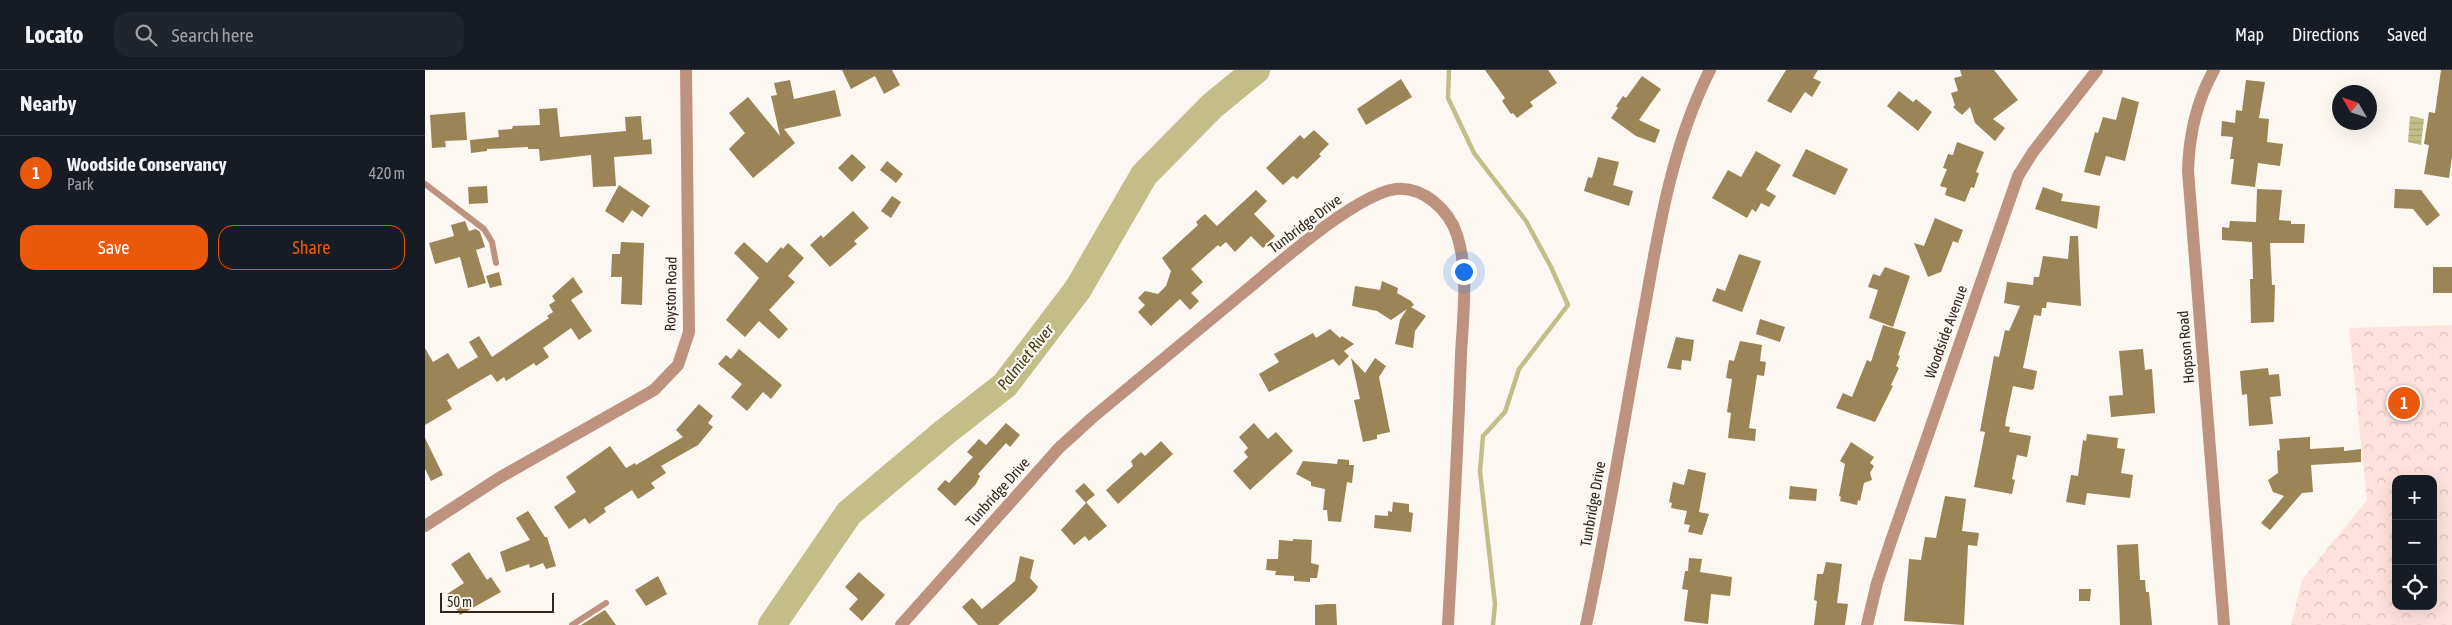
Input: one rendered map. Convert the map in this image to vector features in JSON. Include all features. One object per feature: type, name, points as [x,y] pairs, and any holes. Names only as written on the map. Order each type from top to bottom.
[{"type":"street","name":"Royston Road","points":[[425,526],[499,478],[653,390],[678,365],[689,332],[686,70]]},
{"type":"street","name":"Tunbridge Drive","points":[[1586,625],[1654,254],[1678,149],[1687,121],[1710,70]]},
{"type":"street","name":"Woodside Avenue","points":[[1867,625],[1877,583],[1894,532],[2018,176],[2033,152],[2097,70]]},
{"type":"street","name":"Hopson Road","points":[[2214,70],[2199,102],[2192,125],[2188,171],[2223,625]]},
{"type":"street","name":"Tunbridge Drive","points":[[901,625],[1059,448],[1092,418],[1305,243],[1364,201],[1380,194],[1407,189],[1415,191],[1441,208],[1451,222],[1462,255],[1464,280],[1460,393],[1448,625]]},
{"type":"lane","points":[[425,184],[484,229],[492,242],[496,263]]},
{"type":"lane","points":[[572,625],[606,603]]},
{"type":"green space","points":[[2452,325],[2452,625],[2291,625],[2302,580],[2367,500],[2349,328]]},
{"type":"shaded area","points":[[2410,116],[2424,119],[2421,145],[2408,142]]},
{"type":"building","points":[[842,70],[892,70],[900,85],[884,94],[875,76],[851,89]]},
{"type":"building","points":[[1485,70],[1548,70],[1557,83],[1530,102],[1533,106],[1517,118],[1513,113],[1511,114],[1502,101],[1505,98]]},
{"type":"building","points":[[1786,70],[1818,70],[1813,78],[1821,82],[1812,97],[1805,92],[1791,113],[1767,101]]},
{"type":"building","points":[[1960,70],[1994,70],[2018,100],[1993,119],[2005,128],[1995,141],[1975,123],[1970,107],[1962,115],[1953,107],[1955,105],[1951,93],[1958,91],[1954,78],[1962,76]]},
{"type":"building","points":[[2441,70],[2452,70],[2452,156],[2449,178],[2424,174],[2429,145],[2424,144],[2429,112],[2435,113]]},
{"type":"building","points":[[1642,76],[1661,89],[1639,120],[1660,130],[1655,143],[1636,136],[1611,118],[1623,96],[1626,98]]},
{"type":"building","points":[[1401,79],[1412,97],[1366,125],[1357,109]]},
{"type":"building","points":[[790,80],[794,99],[835,90],[841,116],[784,129],[795,143],[753,178],[729,149],[745,133],[729,113],[748,97],[780,136],[771,96],[777,95],[774,83]]},
{"type":"building","points":[[2246,80],[2265,82],[2259,118],[2269,119],[2267,142],[2283,144],[2280,166],[2258,163],[2255,187],[2231,184],[2234,159],[2230,159],[2233,137],[2221,136],[2222,121],[2235,123],[2236,110],[2242,111]]},
{"type":"building","points":[[1899,91],[1913,102],[1916,99],[1932,112],[1918,131],[1887,106]]},
{"type":"building","points":[[2122,97],[2139,102],[2125,161],[2106,156],[2100,176],[2084,172],[2095,132],[2098,133],[2103,117],[2116,120]]},
{"type":"building","points":[[557,108],[560,137],[626,131],[625,117],[641,116],[643,140],[651,139],[652,154],[614,157],[616,186],[593,187],[591,155],[540,161],[539,149],[528,149],[528,147],[487,149],[487,151],[471,153],[470,140],[499,137],[498,130],[512,129],[513,126],[540,125],[539,109]]},
{"type":"building","points":[[465,112],[467,140],[445,141],[446,147],[432,148],[430,115]]},
{"type":"building","points":[[1314,130],[1329,144],[1319,154],[1321,156],[1297,179],[1293,176],[1283,185],[1266,168],[1300,135],[1304,139]]},
{"type":"building","points":[[1957,142],[1984,152],[1976,172],[1979,173],[1974,188],[1971,187],[1965,202],[1945,195],[1947,188],[1940,186],[1947,169],[1943,168],[1948,154],[1953,155]]},
{"type":"building","points":[[1806,149],[1848,169],[1835,195],[1792,176]]},
{"type":"building","points":[[1756,151],[1781,165],[1766,190],[1776,196],[1769,207],[1761,203],[1756,212],[1752,209],[1747,218],[1712,198],[1728,170],[1741,177]]},
{"type":"building","points":[[852,154],[866,167],[852,182],[838,168]]},
{"type":"building","points":[[1598,157],[1619,162],[1613,185],[1633,191],[1629,206],[1584,191],[1588,177],[1592,178]]},
{"type":"building","points":[[887,161],[903,174],[896,183],[880,170]]},
{"type":"building","points":[[619,185],[650,206],[642,217],[632,210],[623,223],[605,211]]},
{"type":"building","points":[[487,186],[488,203],[469,204],[468,187]]},
{"type":"building","points":[[2043,187],[2063,194],[2061,201],[2100,206],[2097,229],[2035,209]]},
{"type":"building","points":[[2257,189],[2282,190],[2279,220],[2291,221],[2291,224],[2305,224],[2304,243],[2270,243],[2272,285],[2275,285],[2274,322],[2251,323],[2250,279],[2253,279],[2252,242],[2222,240],[2222,227],[2229,228],[2230,221],[2256,222]]},
{"type":"building","points":[[2395,189],[2421,190],[2440,215],[2427,226],[2413,209],[2394,208]]},
{"type":"building","points":[[1256,190],[1267,201],[1254,214],[1275,236],[1263,248],[1251,236],[1235,252],[1226,242],[1220,247],[1218,245],[1191,269],[1203,282],[1191,293],[1199,301],[1190,310],[1180,299],[1151,326],[1138,312],[1145,305],[1138,298],[1145,291],[1158,294],[1166,286],[1171,271],[1162,258],[1198,225],[1196,222],[1205,214],[1217,226]]},
{"type":"building","points":[[892,196],[901,202],[891,218],[881,211]]},
{"type":"building","points":[[853,211],[869,228],[854,241],[857,244],[830,267],[810,245],[821,235],[823,238]]},
{"type":"building","points":[[1935,218],[1963,230],[1958,243],[1953,241],[1941,272],[1928,277],[1914,243],[1924,246]]},
{"type":"building","points":[[465,221],[469,231],[476,229],[480,232],[485,247],[476,250],[486,283],[468,288],[460,257],[435,264],[429,243],[454,236],[451,225]]},
{"type":"building","points":[[2070,236],[2078,236],[2081,306],[2047,302],[2046,308],[2042,308],[2041,316],[2034,315],[2023,368],[2037,371],[2034,388],[2032,390],[2013,386],[2006,419],[2005,426],[2010,427],[2009,432],[2031,436],[2027,457],[2017,455],[2012,479],[2015,480],[2012,494],[1974,487],[1985,432],[1980,431],[1994,356],[1999,357],[2005,330],[2009,331],[2020,306],[2004,303],[2007,282],[2033,285],[2034,277],[2039,277],[2043,256],[2068,259]]},
{"type":"building","points":[[621,242],[644,243],[642,305],[621,304],[622,277],[611,277],[612,254],[620,254]]},
{"type":"building","points":[[744,242],[767,263],[781,247],[783,249],[788,243],[804,258],[788,276],[795,282],[769,310],[788,329],[779,339],[759,321],[745,337],[726,320],[759,278],[734,253]]},
{"type":"building","points":[[1739,254],[1761,261],[1742,312],[1712,301],[1717,288],[1725,291]]},
{"type":"building","points":[[1885,267],[1910,276],[1893,327],[1869,318],[1878,290],[1868,287],[1873,274],[1880,276]]},
{"type":"building","points":[[2433,267],[2452,267],[2452,293],[2433,293]]},
{"type":"building","points":[[499,272],[502,285],[490,288],[486,276]]},
{"type":"building","points":[[573,277],[583,292],[571,300],[592,331],[579,340],[571,328],[543,348],[549,357],[536,366],[534,363],[506,381],[504,377],[497,382],[491,374],[447,400],[452,409],[425,425],[425,348],[433,362],[448,353],[458,369],[478,357],[469,342],[479,336],[492,357],[549,318],[547,316],[553,312],[549,305],[555,301],[552,296]]},
{"type":"building","points":[[1382,281],[1398,288],[1397,293],[1411,301],[1414,305],[1411,307],[1426,316],[1415,331],[1413,348],[1395,344],[1400,320],[1407,309],[1391,320],[1377,311],[1352,306],[1355,286],[1380,290]]},
{"type":"building","points":[[1760,319],[1785,327],[1780,342],[1756,334]]},
{"type":"building","points":[[1883,325],[1906,332],[1898,355],[1900,356],[1896,366],[1899,368],[1891,385],[1893,386],[1875,422],[1836,408],[1843,393],[1852,397],[1867,360],[1871,362]]},
{"type":"building","points":[[1330,329],[1340,338],[1342,336],[1354,344],[1344,351],[1349,356],[1339,366],[1333,359],[1269,392],[1259,374],[1279,362],[1274,354],[1313,333],[1316,338]]},
{"type":"building","points":[[1676,337],[1694,340],[1691,361],[1682,360],[1681,370],[1667,368]]},
{"type":"building","points":[[1740,341],[1762,345],[1760,361],[1766,362],[1764,376],[1757,375],[1749,428],[1756,429],[1755,441],[1728,438],[1731,413],[1727,412],[1732,379],[1726,378],[1729,360],[1734,361]]},
{"type":"building","points":[[739,349],[782,385],[771,399],[763,392],[747,411],[731,397],[742,384],[718,364],[726,355],[731,359]]},
{"type":"building","points":[[2143,349],[2145,370],[2152,369],[2155,413],[2111,417],[2109,396],[2123,395],[2119,351]]},
{"type":"building","points":[[1351,358],[1365,373],[1375,358],[1386,366],[1379,377],[1390,432],[1377,435],[1377,439],[1363,442],[1354,400],[1360,399]]},
{"type":"building","points":[[2268,368],[2269,375],[2279,374],[2281,396],[2270,397],[2273,424],[2249,426],[2247,394],[2242,395],[2240,371]]},
{"type":"building","points":[[699,404],[713,416],[708,423],[713,427],[698,445],[661,466],[666,473],[651,483],[655,488],[638,499],[632,490],[604,508],[606,512],[589,524],[585,518],[569,529],[554,507],[576,492],[566,477],[610,446],[626,468],[635,463],[636,465],[683,437],[676,430]]},
{"type":"building","points":[[1006,423],[1020,435],[1010,447],[1006,443],[978,474],[980,476],[976,484],[955,506],[937,489],[945,480],[949,483],[973,457],[967,452],[979,439],[986,445]]},
{"type":"building","points":[[1254,423],[1268,439],[1276,432],[1293,451],[1250,490],[1233,471],[1248,457],[1244,452],[1248,448],[1239,437]]},
{"type":"building","points":[[2087,434],[2118,438],[2117,448],[2125,449],[2121,473],[2133,475],[2130,498],[2087,493],[2085,505],[2066,502],[2071,475],[2078,476],[2083,440],[2086,441]]},
{"type":"building","points":[[2310,437],[2310,449],[2344,447],[2344,451],[2361,449],[2361,462],[2311,465],[2313,492],[2302,493],[2270,530],[2261,523],[2284,496],[2273,492],[2268,480],[2278,473],[2277,451],[2280,450],[2279,439]]},
{"type":"building","points":[[425,438],[443,475],[431,481],[425,469]]},
{"type":"building","points":[[1161,441],[1173,454],[1118,504],[1106,490],[1133,466],[1131,461],[1141,452],[1145,456]]},
{"type":"building","points":[[1851,442],[1874,457],[1870,463],[1874,466],[1870,473],[1872,480],[1864,483],[1860,501],[1858,500],[1857,505],[1840,501],[1841,497],[1839,496],[1845,464],[1840,461]]},
{"type":"building","points":[[1338,459],[1349,460],[1349,465],[1354,465],[1352,483],[1347,482],[1341,522],[1328,521],[1327,510],[1323,510],[1325,489],[1311,486],[1311,482],[1296,474],[1303,461],[1337,464]]},
{"type":"building","points":[[1688,469],[1706,473],[1699,512],[1709,514],[1702,535],[1688,532],[1690,525],[1684,524],[1687,511],[1671,508],[1672,503],[1669,502],[1673,482],[1684,485]]},
{"type":"building","points":[[1084,483],[1095,495],[1086,502],[1107,526],[1089,541],[1085,536],[1074,545],[1061,530],[1086,503],[1075,491]]},
{"type":"building","points":[[1790,486],[1817,489],[1816,501],[1789,499]]},
{"type":"building","points":[[1945,496],[1966,499],[1962,531],[1979,533],[1977,546],[1968,545],[1964,625],[1904,621],[1909,559],[1921,560],[1925,537],[1936,538]]},
{"type":"building","points":[[1393,502],[1409,504],[1409,512],[1413,513],[1411,532],[1374,528],[1375,515],[1388,516],[1388,511],[1392,512]]},
{"type":"building","points":[[528,511],[545,537],[547,537],[556,566],[546,569],[543,563],[530,568],[529,564],[506,572],[500,552],[530,540],[516,518]]},
{"type":"building","points":[[1293,539],[1312,540],[1311,563],[1319,565],[1317,578],[1310,578],[1310,582],[1294,581],[1294,576],[1275,575],[1276,571],[1266,570],[1267,559],[1278,559],[1279,540],[1293,541]]},
{"type":"building","points":[[2138,544],[2140,580],[2145,580],[2146,592],[2149,592],[2152,625],[2120,625],[2117,545]]},
{"type":"building","points":[[469,552],[487,580],[491,577],[501,592],[460,615],[447,594],[464,583],[451,564]]},
{"type":"building","points":[[1020,556],[1034,560],[1030,578],[1038,587],[1035,592],[998,625],[978,625],[962,607],[972,598],[982,609],[1015,581]]},
{"type":"building","points":[[1689,558],[1702,559],[1700,572],[1732,577],[1730,596],[1711,594],[1708,624],[1684,621],[1688,590],[1682,589],[1685,571],[1688,571]]},
{"type":"building","points":[[1826,562],[1842,564],[1837,603],[1848,604],[1845,625],[1814,625],[1817,601],[1814,600],[1817,574],[1823,574]]},
{"type":"building","points":[[859,572],[885,595],[862,621],[849,609],[858,599],[845,587]]},
{"type":"building","points":[[658,576],[667,594],[646,606],[635,590]]},
{"type":"building","points":[[2079,589],[2091,589],[2090,601],[2079,601]]},
{"type":"building","points":[[1336,604],[1337,625],[1315,625],[1315,605]]},
{"type":"building","points":[[605,610],[616,625],[581,625]]},
{"type":"waterway","name":"Palmiet River","points":[[772,625],[849,513],[945,432],[1005,385],[1078,289],[1144,175],[1212,106],[1256,70]]},
{"type":"waterway","points":[[1449,70],[1448,98],[1474,153],[1526,221],[1551,267],[1568,305],[1519,369],[1505,412],[1483,436],[1480,471],[1495,604],[1493,625]]},
{"type":"place","name":"Woodside Conservancy","points":[[2404,403]]}]
